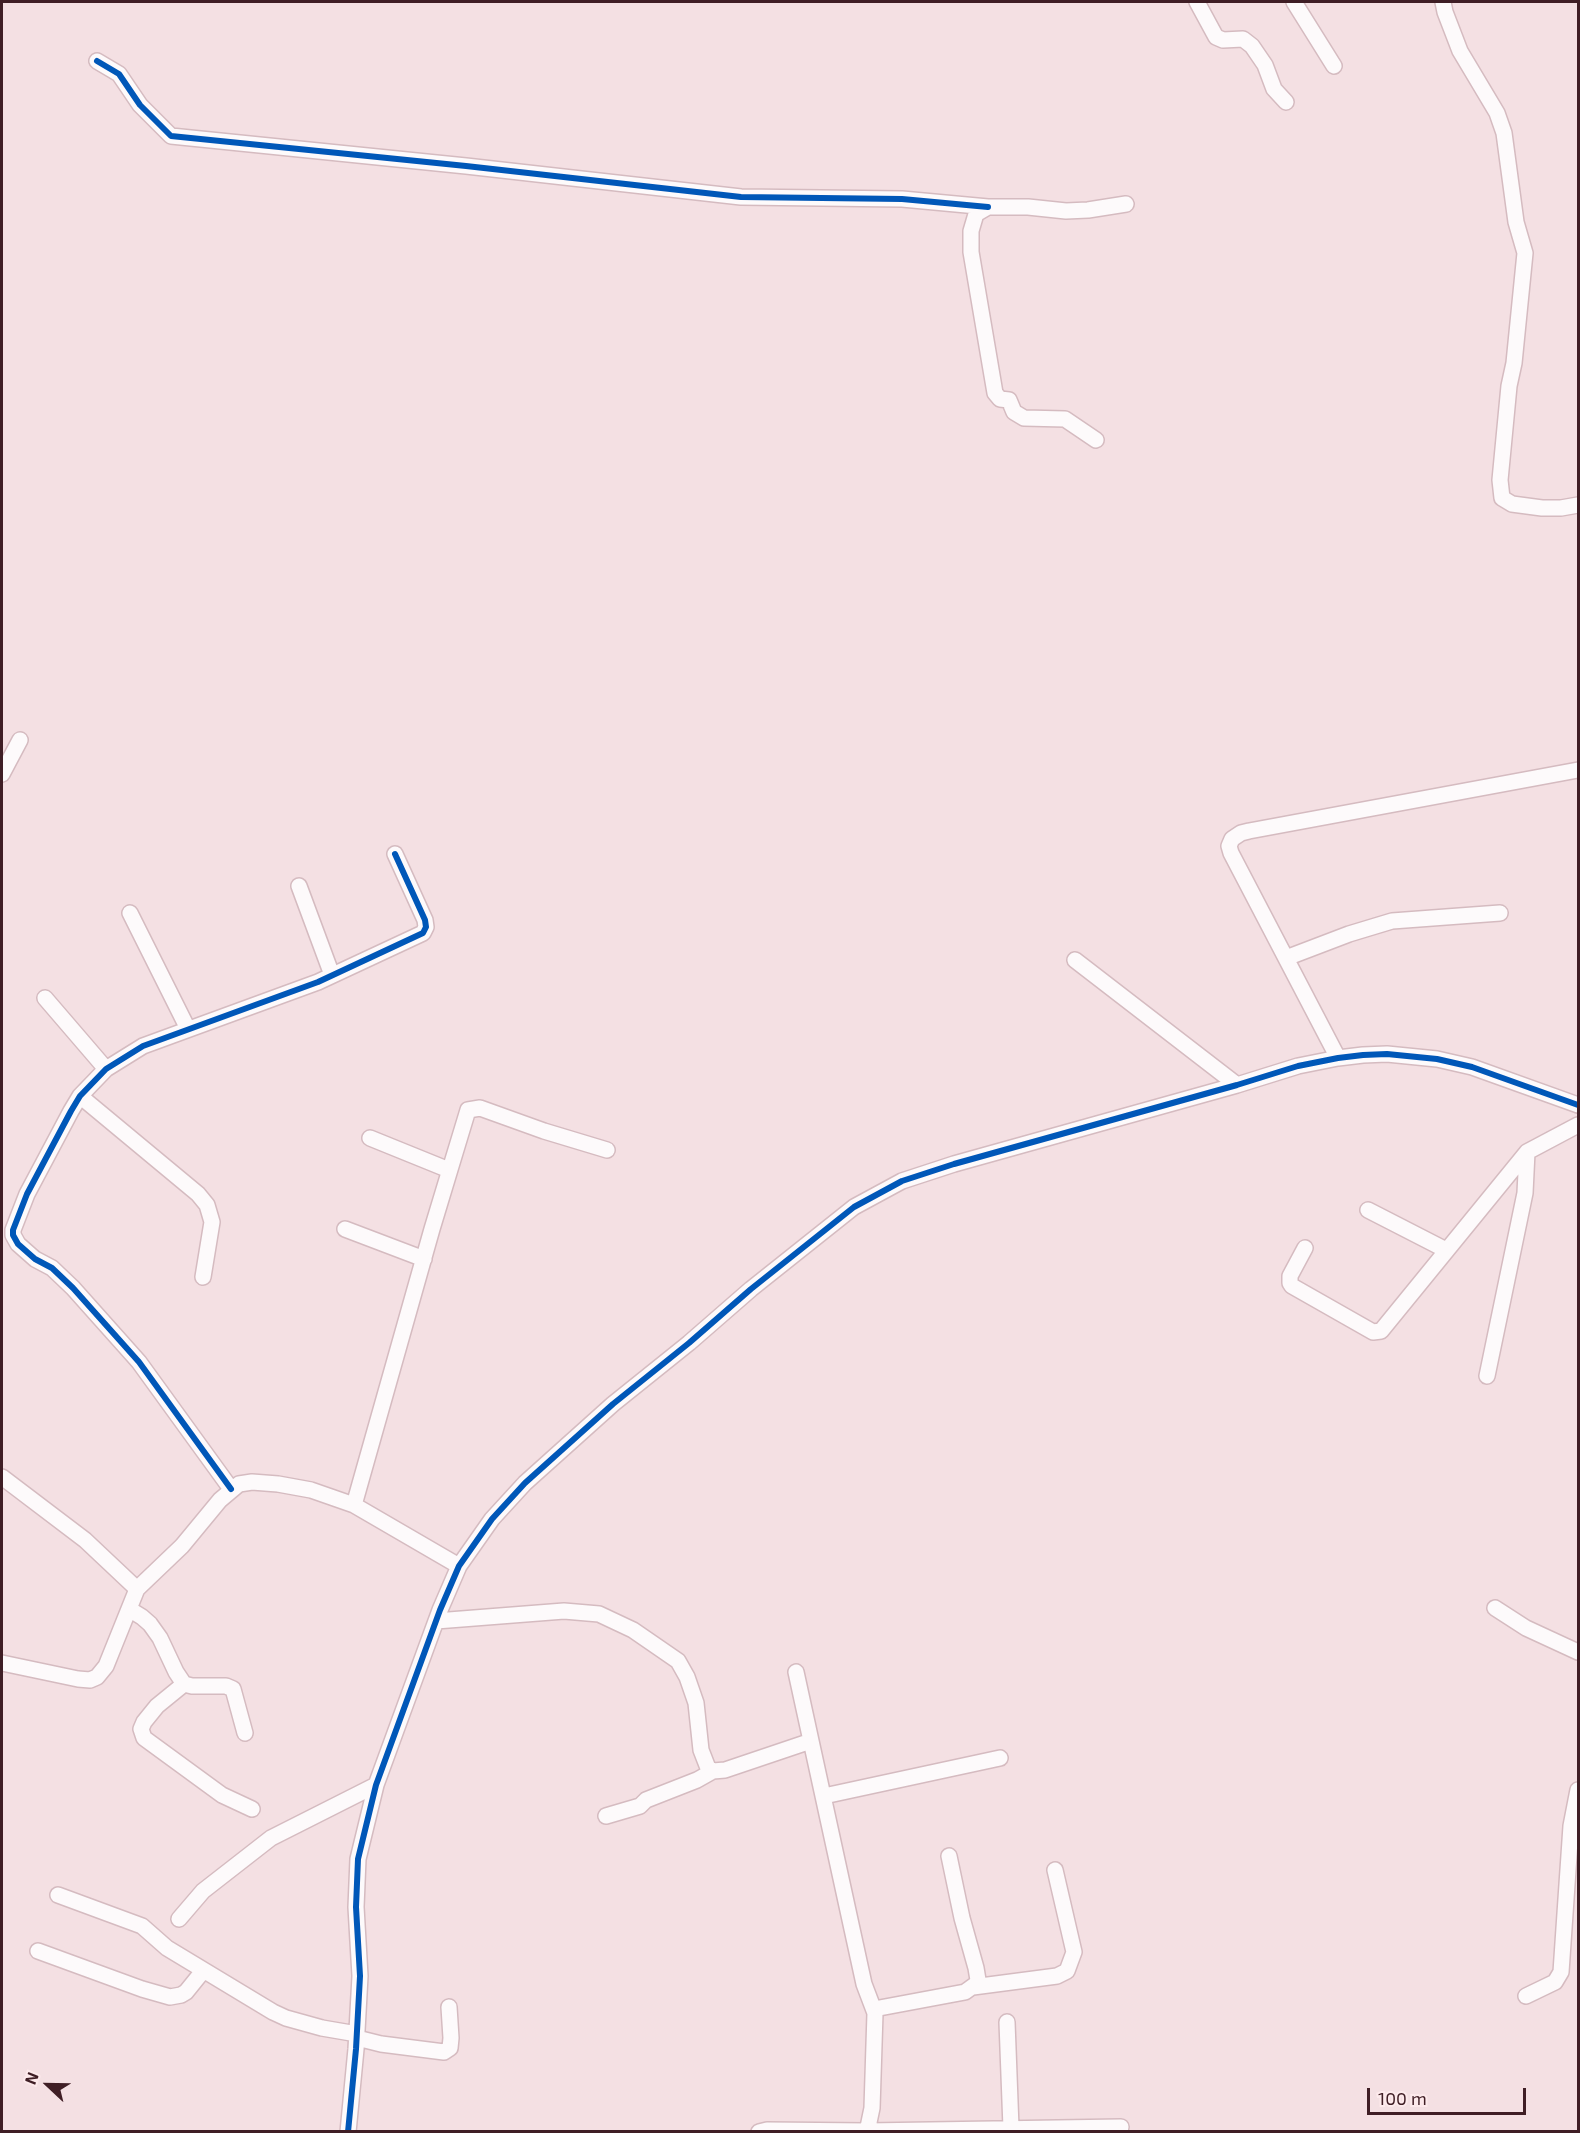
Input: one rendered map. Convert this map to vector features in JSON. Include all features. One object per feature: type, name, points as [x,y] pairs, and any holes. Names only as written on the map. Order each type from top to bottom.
[{"type":"street","points":[[1197,2],[1216,37],[1222,40],[1243,39],[1252,46],[1265,65],[1275,89],[1286,102]]},
{"type":"street","points":[[1294,2],[1334,66]]},
{"type":"street","points":[[1443,2],[1460,51],[1497,113],[1504,133],[1516,222],[1525,253],[1500,480],[1502,498],[1512,504],[1542,508],[1578,505]]},
{"type":"street","points":[[97,61],[119,74],[140,105],[171,136],[466,165],[741,197],[902,199],[1066,211],[1126,204]]},
{"type":"street","points":[[988,207],[976,214],[971,231],[971,252],[995,393],[1000,399],[1009,400],[1014,412],[1024,418],[1065,419],[1096,440]]},
{"type":"street","points":[[2,774],[20,740]]},
{"type":"street","points":[[1338,1058],[1231,853],[1229,846],[1236,835],[1578,770]]},
{"type":"street","points":[[231,1489],[140,1362],[52,1268],[23,1248],[13,1235],[16,1219],[80,1096],[106,1069],[143,1046],[332,975],[417,936],[425,930],[425,920],[395,854]]},
{"type":"street","points":[[299,886],[332,975]]},
{"type":"street","points":[[130,913],[188,1029]]},
{"type":"street","points":[[1286,958],[1349,934],[1392,921],[1500,913]]},
{"type":"street","points":[[1075,960],[1237,1085]]},
{"type":"street","points":[[45,998],[106,1069]]},
{"type":"street","points":[[348,2132],[360,1976],[356,1907],[358,1859],[376,1785],[436,1621],[459,1566],[492,1519],[525,1483],[613,1404],[689,1343],[750,1289],[845,1214],[870,1197],[902,1181],[954,1164],[1298,1066],[1338,1058],[1387,1054],[1437,1059],[1482,1071],[1578,1105]]},
{"type":"street","points":[[80,1096],[198,1194],[207,1205],[212,1222],[203,1276]]},
{"type":"street","points":[[354,1505],[466,1113],[475,1108],[607,1150]]},
{"type":"street","points":[[1305,1248],[1290,1276],[1290,1283],[1373,1332],[1381,1331],[1527,1152],[1578,1125]]},
{"type":"street","points":[[370,1138],[449,1170]]},
{"type":"street","points":[[1487,1376],[1525,1193],[1527,1152]]},
{"type":"street","points":[[1368,1210],[1446,1250]]},
{"type":"street","points":[[345,1229],[424,1259]]},
{"type":"street","points":[[2,1477],[85,1540],[137,1589]]},
{"type":"street","points":[[2,1664],[64,1677],[90,1680],[94,1678],[106,1666],[137,1589],[182,1546],[231,1489],[239,1484],[252,1482],[278,1484],[311,1490],[354,1505],[459,1566]]},
{"type":"street","points":[[1495,1608],[1526,1629],[1578,1652]]},
{"type":"street","points":[[129,1609],[150,1624],[184,1684],[226,1686],[233,1689],[245,1733]]},
{"type":"street","points":[[436,1621],[564,1611],[599,1614],[633,1630],[678,1661],[696,1704],[701,1750],[708,1768],[713,1771]]},
{"type":"street","points":[[796,1672],[864,1984],[876,2018],[872,2108],[867,2131]]},
{"type":"street","points":[[184,1684],[157,1706],[144,1722],[141,1729],[144,1738],[222,1795],[252,1809]]},
{"type":"street","points":[[606,1816],[640,1806],[646,1800],[697,1780],[713,1771],[725,1770],[811,1741]]},
{"type":"street","points":[[824,1796],[1000,1758]]},
{"type":"street","points":[[179,1919],[203,1891],[271,1838],[376,1785]]},
{"type":"street","points":[[1526,1996],[1555,1982],[1562,1972],[1571,1826],[1578,1790]]},
{"type":"street","points":[[874,2009],[965,1992],[978,1980],[962,1918],[950,1856]]},
{"type":"street","points":[[973,1987],[1057,1976],[1067,1971],[1074,1952],[1055,1870]]},
{"type":"street","points":[[58,1894],[142,1926],[167,1948],[254,2002],[286,2018],[381,2044],[444,2052],[450,2048],[449,2007]]},
{"type":"street","points":[[38,1951],[170,1997],[186,1992],[204,1971]]},
{"type":"street","points":[[1007,2022],[1011,2128]]},
{"type":"street","points":[[759,2132],[767,2130],[867,2131],[1121,2127]]},
{"type":"cycle path","points":[[97,61],[119,74],[140,105],[171,136],[741,197],[902,199],[988,207]]},
{"type":"cycle path","points":[[231,1489],[139,1362],[73,1288],[52,1268],[35,1259],[18,1244],[13,1230],[27,1194],[71,1111],[80,1096],[106,1069],[143,1046],[318,982],[423,933],[426,927],[425,920],[395,854]]},
{"type":"cycle path","points":[[348,2132],[360,1976],[356,1907],[358,1859],[376,1785],[440,1610],[459,1566],[492,1519],[525,1483],[613,1404],[854,1207],[902,1181],[954,1164],[1298,1066],[1363,1055],[1387,1054],[1437,1059],[1472,1067],[1578,1105]]}]
